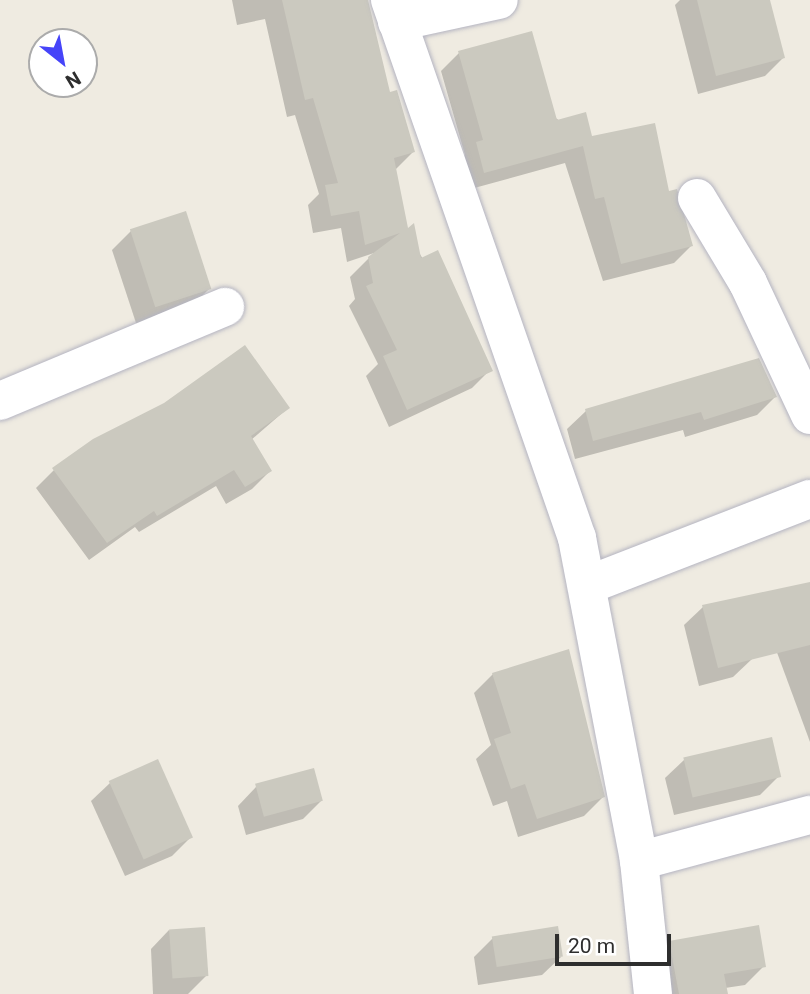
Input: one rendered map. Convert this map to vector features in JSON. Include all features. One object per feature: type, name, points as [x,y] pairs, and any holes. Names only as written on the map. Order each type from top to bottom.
[{"type":"street","points":[[499,0],[394,11],[432,134],[498,301],[588,585],[639,861],[653,994]]},
{"type":"street","points":[[697,198],[748,283],[810,415]]},
{"type":"street","points":[[0,401],[225,307]]},
{"type":"street","points":[[588,585],[810,499]]},
{"type":"street","points":[[639,861],[810,815]]},
{"type":"building","points":[[282,0],[368,0],[390,92],[397,90],[415,152],[394,158],[408,228],[414,223],[421,258],[438,250],[493,371],[407,410],[383,356],[397,350],[366,286],[373,283],[368,257],[400,233],[365,245],[359,211],[331,216],[325,185],[338,183],[313,98],[305,100]]},
{"type":"building","points":[[697,0],[770,0],[785,58],[716,76]]},
{"type":"building","points":[[532,31],[557,120],[586,112],[592,136],[655,123],[669,191],[677,189],[693,246],[621,264],[604,197],[595,199],[583,146],[484,173],[476,142],[483,140],[458,51]]},
{"type":"building","points":[[186,211],[211,289],[155,307],[130,229]]},
{"type":"building","points":[[245,345],[290,408],[251,436],[272,471],[245,487],[234,470],[157,516],[154,511],[107,543],[52,468],[93,439],[164,403]]},
{"type":"building","points":[[759,358],[777,397],[704,420],[701,412],[593,441],[585,409]]},
{"type":"building","points":[[810,582],[810,645],[718,668],[702,605]]},
{"type":"building","points":[[569,649],[605,797],[537,819],[525,784],[511,789],[494,739],[511,733],[492,673]]},
{"type":"building","points":[[772,737],[781,777],[693,797],[683,757]]},
{"type":"building","points":[[158,759],[193,838],[144,860],[109,781]]},
{"type":"building","points":[[314,768],[323,801],[264,817],[255,784]]},
{"type":"building","points":[[759,925],[766,967],[724,974],[728,994],[679,994],[669,941]]},
{"type":"building","points":[[558,926],[563,957],[497,967],[492,936]]},
{"type":"building","points":[[205,927],[208,976],[173,978],[169,930]]}]
